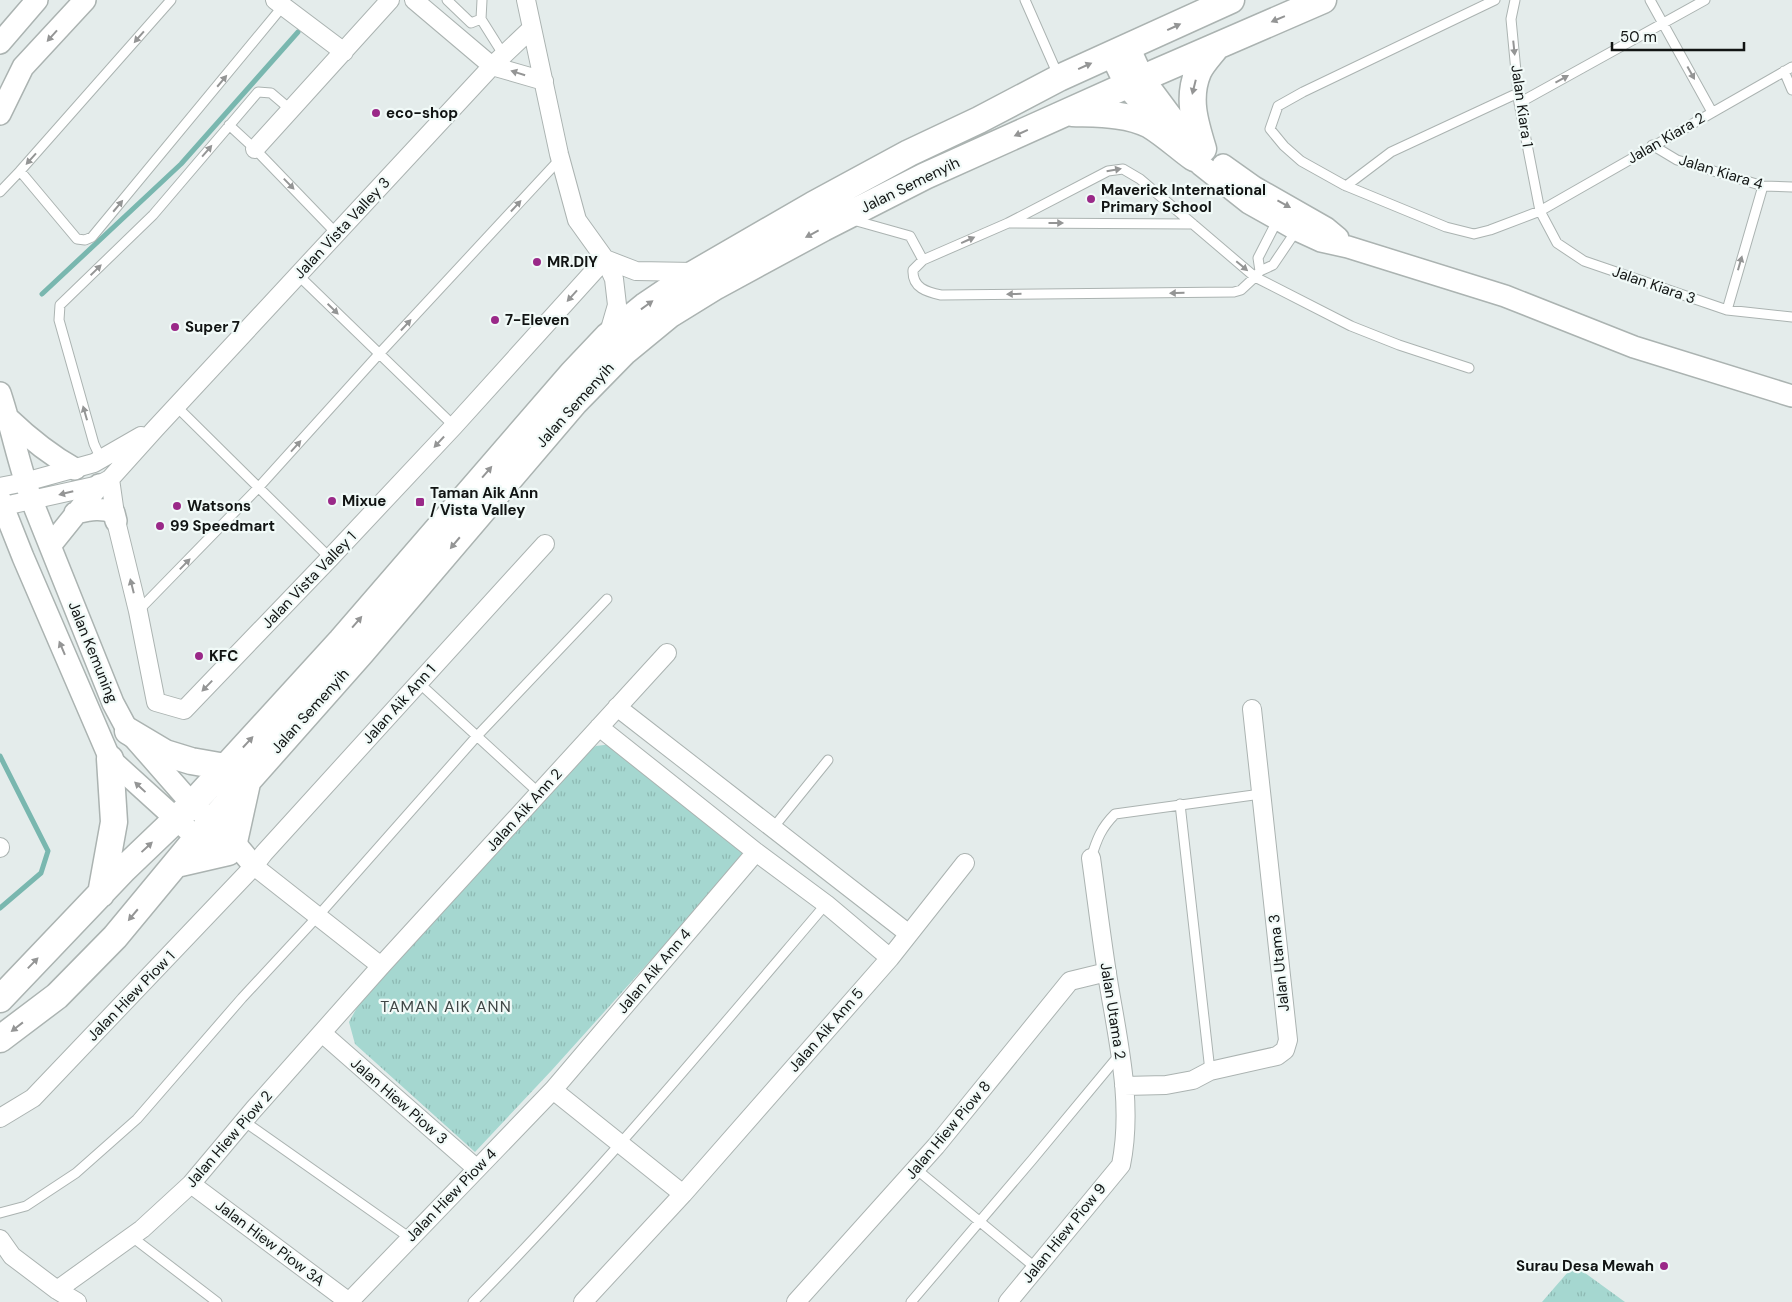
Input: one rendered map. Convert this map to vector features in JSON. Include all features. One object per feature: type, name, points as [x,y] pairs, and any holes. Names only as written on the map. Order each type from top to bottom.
[{"type":"main road","name":"Jalan Semenyih","points":[[0,999],[100,894],[184,812],[341,641],[572,374],[608,336],[652,301],[813,205],[1059,78],[1120,51],[1202,9],[1231,0]]},
{"type":"main road","name":"Jalan Semenyih","points":[[0,1039],[57,996],[115,937],[204,830],[361,653],[574,403],[624,352],[669,315],[708,290],[925,176],[1323,0]]},
{"type":"main road","points":[[1199,153],[1192,96],[1198,71],[1218,46]]},
{"type":"main road","points":[[1066,113],[1102,114],[1134,119],[1199,153]]},
{"type":"main road","points":[[128,731],[165,753],[191,761],[225,767]]},
{"type":"main road","points":[[100,894],[114,822],[110,759]]},
{"type":"main road","points":[[176,864],[231,847],[247,782]]},
{"type":"street","points":[[0,43],[37,0]]},
{"type":"street","points":[[0,114],[23,67],[85,0]]},
{"type":"street","points":[[255,150],[390,0]]},
{"type":"street","points":[[414,0],[498,60],[544,81]]},
{"type":"street","points":[[526,0],[560,159],[577,220],[605,260],[614,279],[617,305],[608,336]]},
{"type":"street","points":[[279,3],[344,52]]},
{"type":"street","name":"Jalan Vista Valley 3","points":[[105,482],[498,60],[531,29]]},
{"type":"street","points":[[1120,51],[1135,82],[1172,117],[1199,153],[1249,203],[1297,230],[1321,241],[1348,247],[1504,296],[1634,346],[1792,396]]},
{"type":"street","points":[[1199,153],[1214,159],[1254,187],[1326,228],[1348,247]]},
{"type":"street","points":[[605,260],[636,271],[698,272]]},
{"type":"street","name":"Jalan Vista Valley 1","points":[[105,482],[138,611],[156,702],[184,710],[454,426],[605,260]]},
{"type":"street","name":"Jalan Kemuning","points":[[0,393],[29,492],[113,703],[128,731],[184,812]]},
{"type":"street","points":[[8,418],[43,449],[75,469]]},
{"type":"street","name":"Jalan Vista Valley 3","points":[[29,492],[75,469],[94,463],[155,429]]},
{"type":"street","points":[[29,492],[105,482]]},
{"type":"street","points":[[50,546],[75,513],[105,482]]},
{"type":"street","name":"Jalan Kemuning","points":[[29,492],[1,500],[23,557],[110,759],[184,812]]},
{"type":"street","points":[[75,513],[92,509],[108,510],[114,513],[116,521]]},
{"type":"street","points":[[0,533],[23,557]]},
{"type":"street","name":"Jalan Aik Ann 1","points":[[254,866],[545,544]]},
{"type":"street","name":"Jalan Aik Ann 2","points":[[381,966],[667,653]]},
{"type":"street","points":[[618,707],[909,934]]},
{"type":"street","name":"Jalan Utama 3","points":[[1124,1086],[1166,1085],[1193,1080],[1210,1071],[1278,1056],[1285,1050],[1288,1040],[1252,709]]},
{"type":"street","points":[[599,727],[756,852],[826,904],[890,958]]},
{"type":"street","points":[[184,812],[204,830],[231,847],[381,966]]},
{"type":"street","name":"Jalan Aik Ann 4","points":[[553,1090],[756,852]]},
{"type":"street","name":"Jalan Utama 2","points":[[1091,858],[1124,1086],[1126,1124],[1125,1145],[1121,1165]]},
{"type":"street","name":"Jalan Aik Ann 5","points":[[582,1302],[683,1194],[890,958],[964,863]]},
{"type":"street","name":"Jalan Hiew Piow 1","points":[[0,1118],[33,1098],[254,866]]},
{"type":"street","name":"Jalan Hiew Piow 2","points":[[57,1290],[132,1237],[191,1184],[254,1109],[381,966]]},
{"type":"street","name":"Jalan Hiew Piow 8","points":[[796,1302],[916,1169],[1070,981],[1107,972]]},
{"type":"street","name":"Jalan Hiew Piow 3","points":[[322,1033],[476,1168]]},
{"type":"street","points":[[553,1090],[683,1194]]},
{"type":"street","name":"Jalan Hiew Piow 4","points":[[349,1302],[553,1090]]},
{"type":"street","name":"Jalan Hiew Piow 9","points":[[1008,1302],[1121,1165]]},
{"type":"street","name":"Jalan Hiew Piow 3A","points":[[191,1184],[349,1302]]},
{"type":"street","points":[[0,1239],[12,1256],[57,1290],[77,1302]]},
{"type":"lane","points":[[0,192],[171,0]]},
{"type":"lane","points":[[446,0],[471,23],[481,19]]},
{"type":"lane","points":[[482,0],[481,19],[498,60]]},
{"type":"lane","points":[[1025,0],[1059,78]]},
{"type":"lane","name":"Jalan Kiara 2","points":[[1495,0],[1303,92],[1278,106],[1270,129],[1284,146],[1302,161],[1346,186],[1446,227],[1474,234],[1540,211],[1788,69]]},
{"type":"lane","name":"Jalan Kiara 1","points":[[1515,0],[1511,19],[1519,103],[1540,211]]},
{"type":"lane","points":[[1650,0],[1712,112]]},
{"type":"lane","points":[[1519,103],[1705,0]]},
{"type":"lane","points":[[20,171],[77,239],[85,240],[92,237],[279,3]]},
{"type":"lane","points":[[1788,69],[1792,90]]},
{"type":"lane","points":[[101,459],[94,444],[59,320],[60,305],[153,215],[258,92],[271,93],[291,110]]},
{"type":"lane","points":[[1346,186],[1391,152],[1518,93]]},
{"type":"lane","points":[[229,125],[336,233]]},
{"type":"lane","name":"Jalan Kiara 4","points":[[1652,146],[1677,160],[1763,186],[1792,187]]},
{"type":"lane","points":[[138,611],[258,488],[560,159]]},
{"type":"lane","points":[[1297,230],[1273,266],[1258,274],[1240,290],[1234,292],[941,295],[927,292],[918,286],[913,277],[913,270],[924,260],[1008,223],[1108,171],[1123,169],[1140,179],[1192,224],[1258,274],[1351,326],[1399,345],[1469,368]]},
{"type":"lane","points":[[1727,310],[1763,186]]},
{"type":"lane","name":"Jalan Kiara 3","points":[[1540,211],[1556,243],[1584,261],[1727,310],[1792,316]]},
{"type":"lane","points":[[844,217],[910,236],[924,260]]},
{"type":"lane","points":[[1258,274],[1258,258],[1278,219]]},
{"type":"lane","points":[[1008,223],[1192,224]]},
{"type":"lane","points":[[298,275],[454,426]]},
{"type":"lane","points":[[176,406],[330,558]]},
{"type":"lane","points":[[0,1213],[26,1206],[76,1173],[137,1119],[242,998],[318,916],[477,736],[608,599]]},
{"type":"lane","points":[[419,683],[539,793]]},
{"type":"lane","points":[[773,828],[828,760]]},
{"type":"lane","points":[[1091,858],[1103,826],[1115,814],[1261,794]]},
{"type":"lane","points":[[1180,804],[1210,1071]]},
{"type":"lane","points":[[473,1302],[537,1237],[620,1144],[826,904]]},
{"type":"lane","points":[[911,1302],[1120,1054]]},
{"type":"lane","points":[[245,1122],[410,1238]]},
{"type":"lane","points":[[916,1169],[1036,1268]]},
{"type":"lane","points":[[132,1237],[217,1302]]},
{"type":"green space","points":[[612,744],[748,852],[552,1070],[475,1152],[355,1044],[349,1022],[360,1002],[587,752],[596,746]]},
{"type":"green space","points":[[1574,1265],[1625,1302],[1542,1302]]},
{"type":"waterway","points":[[42,294],[181,164],[298,32]]},
{"type":"waterway","points":[[0,756],[48,851],[41,873],[0,908]]},
{"type":"place","name":"eco-shop","points":[[376,113]]},
{"type":"place","name":"Maverick International Primary School","points":[[1091,199]]},
{"type":"place","name":"MR.DIY","points":[[537,262]]},
{"type":"place","name":"7-Eleven","points":[[495,320]]},
{"type":"place","name":"Super 7","points":[[175,327]]},
{"type":"place","name":"Mixue","points":[[332,501]]},
{"type":"place","name":"Taman Aik Ann / Vista Valley","points":[[420,502]]},
{"type":"place","name":"Watsons","points":[[177,506]]},
{"type":"place","name":"99 Speedmart","points":[[160,526]]},
{"type":"place","name":"KFC","points":[[199,656]]},
{"type":"place","name":"Surau Desa Mewah","points":[[1664,1266]]},
{"type":"district","name":"TAMAN AIK ANN","points":[[446,1006]]}]
